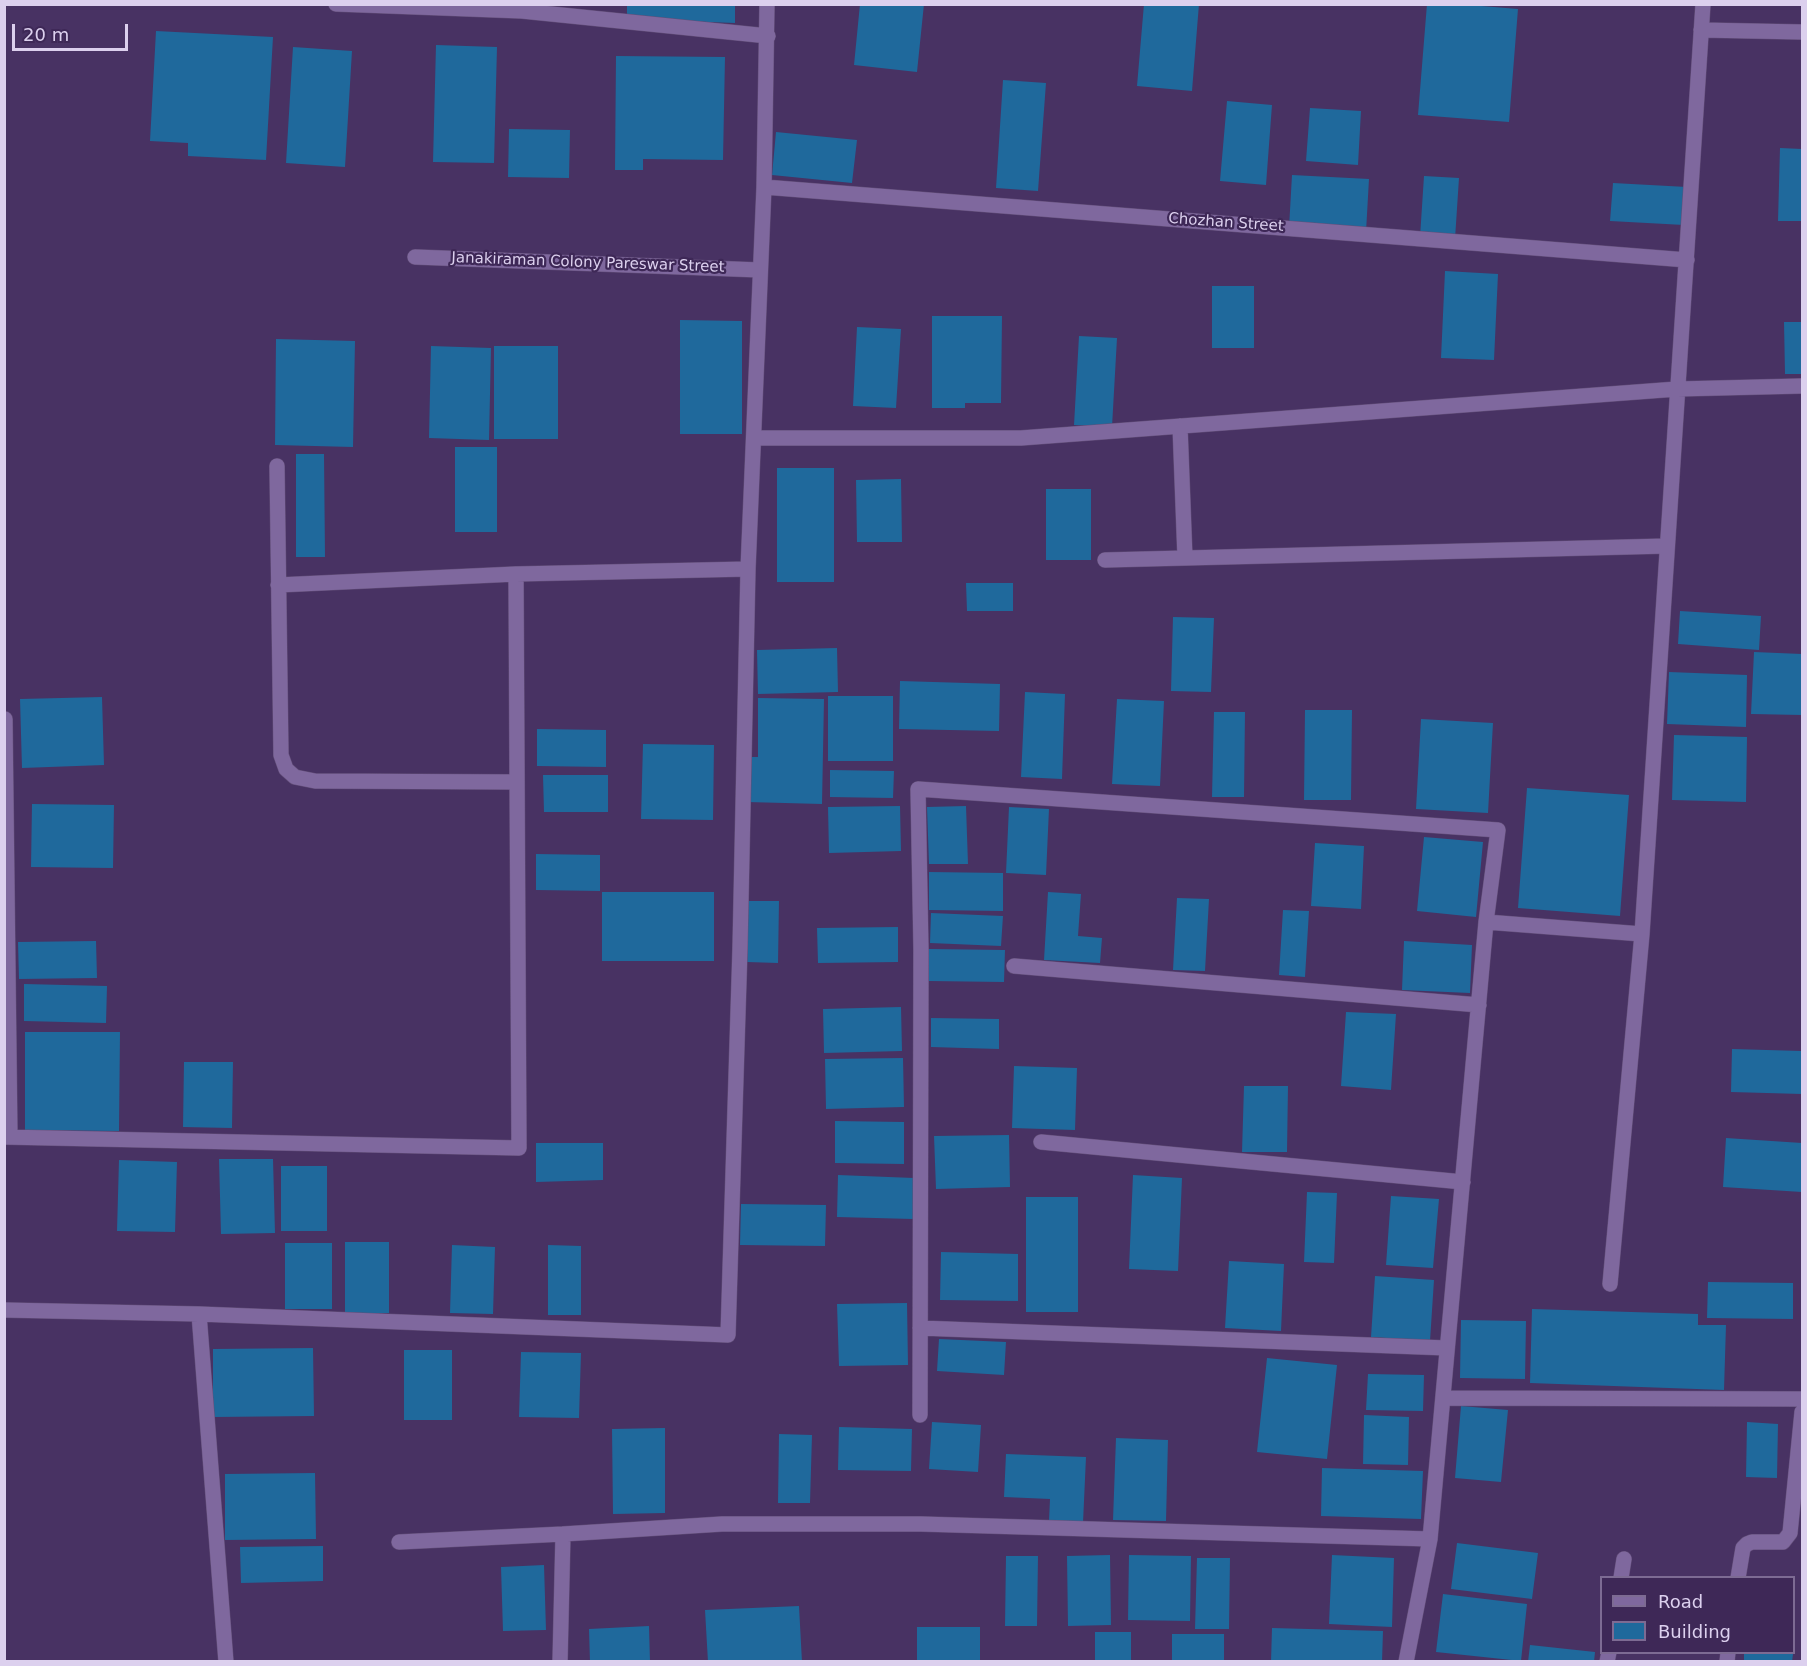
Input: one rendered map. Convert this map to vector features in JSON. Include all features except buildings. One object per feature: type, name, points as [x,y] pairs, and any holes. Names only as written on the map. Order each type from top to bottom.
[{"type":"street","points":[[336,4],[522,11],[768,36]]},
{"type":"street","points":[[4,1311],[200,1314],[728,1335],[740,960],[748,569],[764,187],[767,4]]},
{"type":"street","points":[[1610,1284],[1642,934],[1703,4]]},
{"type":"street","points":[[1701,30],[1803,32]]},
{"type":"street","name":"Chozhan Street","points":[[764,187],[1687,260]]},
{"type":"street","name":"Janakiraman Colony Pareswar Street","points":[[416,257],[760,270]]},
{"type":"street","points":[[755,438],[1021,438],[1677,389],[1803,386]]},
{"type":"street","points":[[1180,426],[1185,558]]},
{"type":"street","points":[[277,466],[281,755],[286,769],[295,777],[315,781],[517,782]]},
{"type":"street","points":[[1105,560],[1667,546]]},
{"type":"street","points":[[278,585],[516,574],[748,569]]},
{"type":"street","points":[[5,719],[7,1137],[519,1148],[516,574]]},
{"type":"street","points":[[920,1415],[921,950],[918,789],[1498,830],[1486,922],[1430,1539],[1406,1662]]},
{"type":"street","points":[[1486,922],[1642,934]]},
{"type":"street","points":[[1014,966],[1479,1005]]},
{"type":"street","points":[[1041,1142],[1463,1182]]},
{"type":"street","points":[[200,1314],[226,1662]]},
{"type":"street","points":[[920,1328],[1447,1348]]},
{"type":"street","points":[[1443,1398],[1803,1399]]},
{"type":"street","points":[[1738,1576],[1743,1548],[1752,1542],[1783,1542],[1790,1533],[1803,1412]]},
{"type":"street","points":[[399,1542],[722,1524],[921,1524],[1430,1539]]},
{"type":"street","points":[[560,1662],[563,1534]]},
{"type":"street","points":[[1621,1576],[1624,1559]]}]
